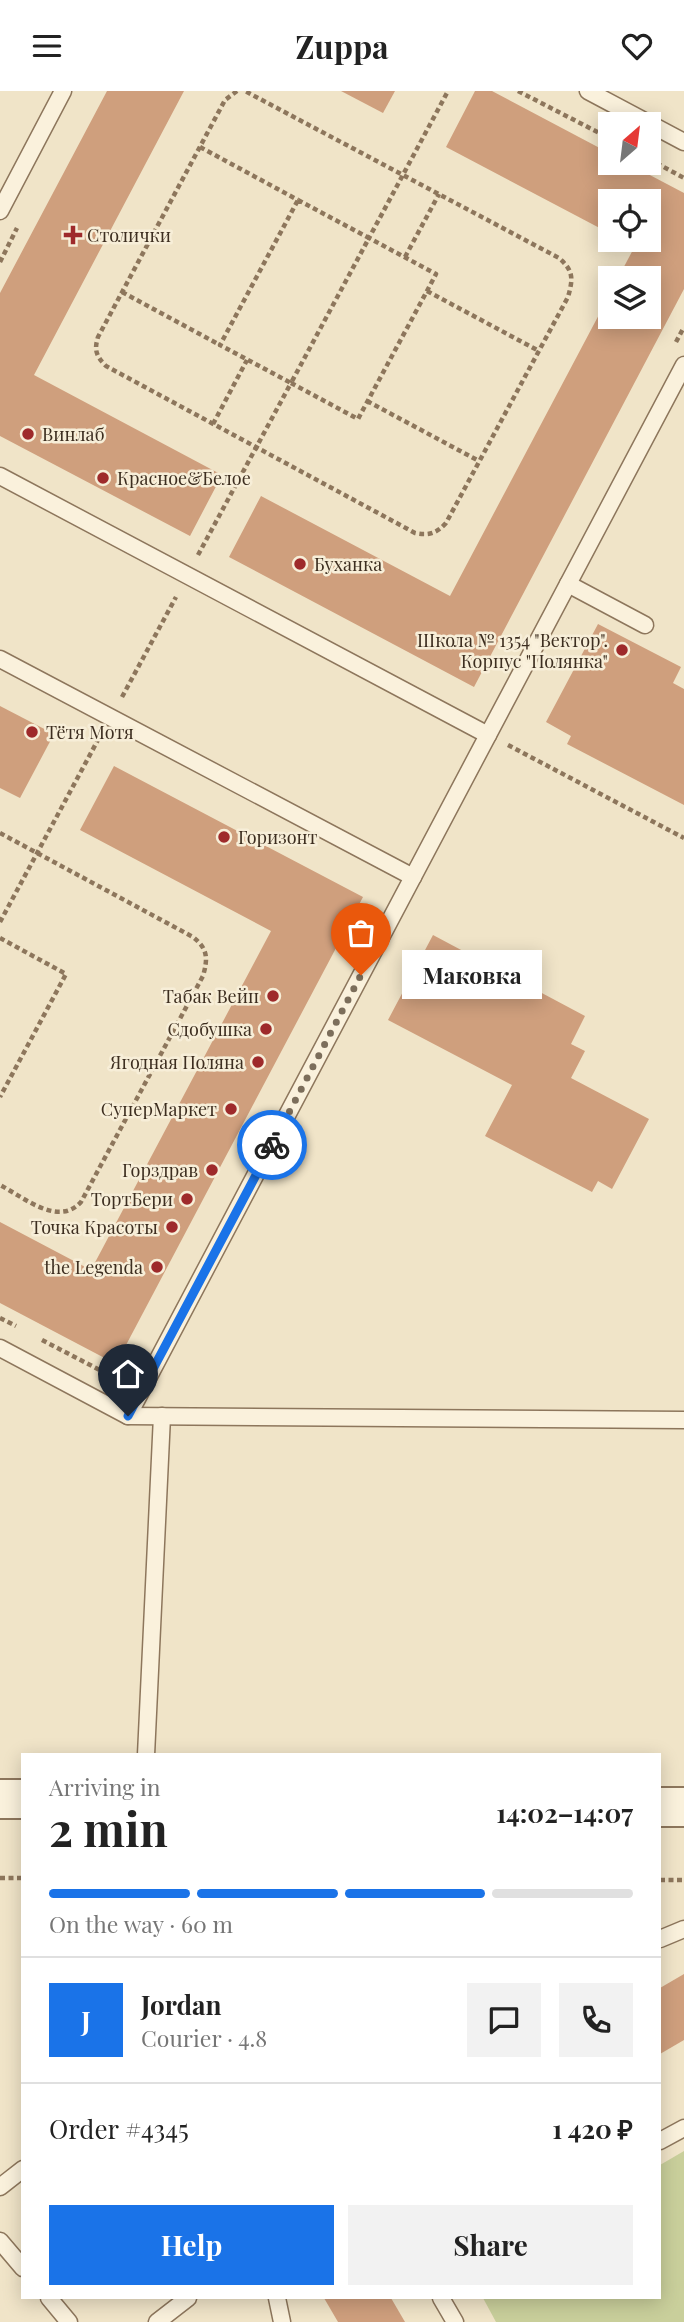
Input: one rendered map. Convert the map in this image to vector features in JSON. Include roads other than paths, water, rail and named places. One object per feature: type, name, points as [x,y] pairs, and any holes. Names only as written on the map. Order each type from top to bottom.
[{"type":"street","points":[[0,1799],[21,1799]]},
{"type":"street","points":[[661,1807],[684,1807]]},
{"type":"lane","points":[[0,211],[63,91]]},
{"type":"lane","points":[[588,91],[684,142]]},
{"type":"lane","points":[[128,1416],[684,365]]},
{"type":"lane","points":[[0,476],[488,735]]},
{"type":"lane","points":[[568,584],[645,625]]},
{"type":"lane","points":[[0,659],[413,877]]},
{"type":"lane","points":[[0,1348],[128,1416],[684,1420]]},
{"type":"lane","points":[[146,1753],[162,1416]]},
{"type":"lane","points":[[661,1939],[684,1930]]},
{"type":"lane","points":[[661,2140],[684,2127]]},
{"type":"lane","points":[[0,2187],[21,2171]]},
{"type":"lane","points":[[0,2241],[21,2265]]},
{"type":"lane","points":[[50,2299],[69,2322]]},
{"type":"lane","points":[[158,2322],[187,2299]]},
{"type":"lane","points":[[277,2299],[282,2322]]},
{"type":"lane","points":[[442,2299],[455,2322]]},
{"type":"place","name":"Столички","points":[[73,235]]},
{"type":"place","name":"Винлаб","points":[[28,434]]},
{"type":"place","name":"Красное&Белое","points":[[103,478]]},
{"type":"place","name":"Буханка","points":[[300,564]]},
{"type":"place","name":"Школа № 1354 \"Вектор\". Корпус \"Полянка\"","points":[[622,650]]},
{"type":"place","name":"Тётя Мотя","points":[[32,732]]},
{"type":"place","name":"Горизонт","points":[[224,837]]},
{"type":"place","name":"Маковка","points":[[361,975]]},
{"type":"place","name":"Табак Вейп","points":[[273,996]]},
{"type":"place","name":"Сдобушка","points":[[266,1029]]},
{"type":"place","name":"Ягодная Поляна","points":[[258,1062]]},
{"type":"place","name":"СуперМаркет","points":[[231,1109]]},
{"type":"place","name":"Горздрав","points":[[212,1170]]},
{"type":"place","name":"ТортБери","points":[[187,1199]]},
{"type":"place","name":"Точка Красоты","points":[[172,1227]]},
{"type":"place","name":"the Legenda","points":[[157,1267]]}]
